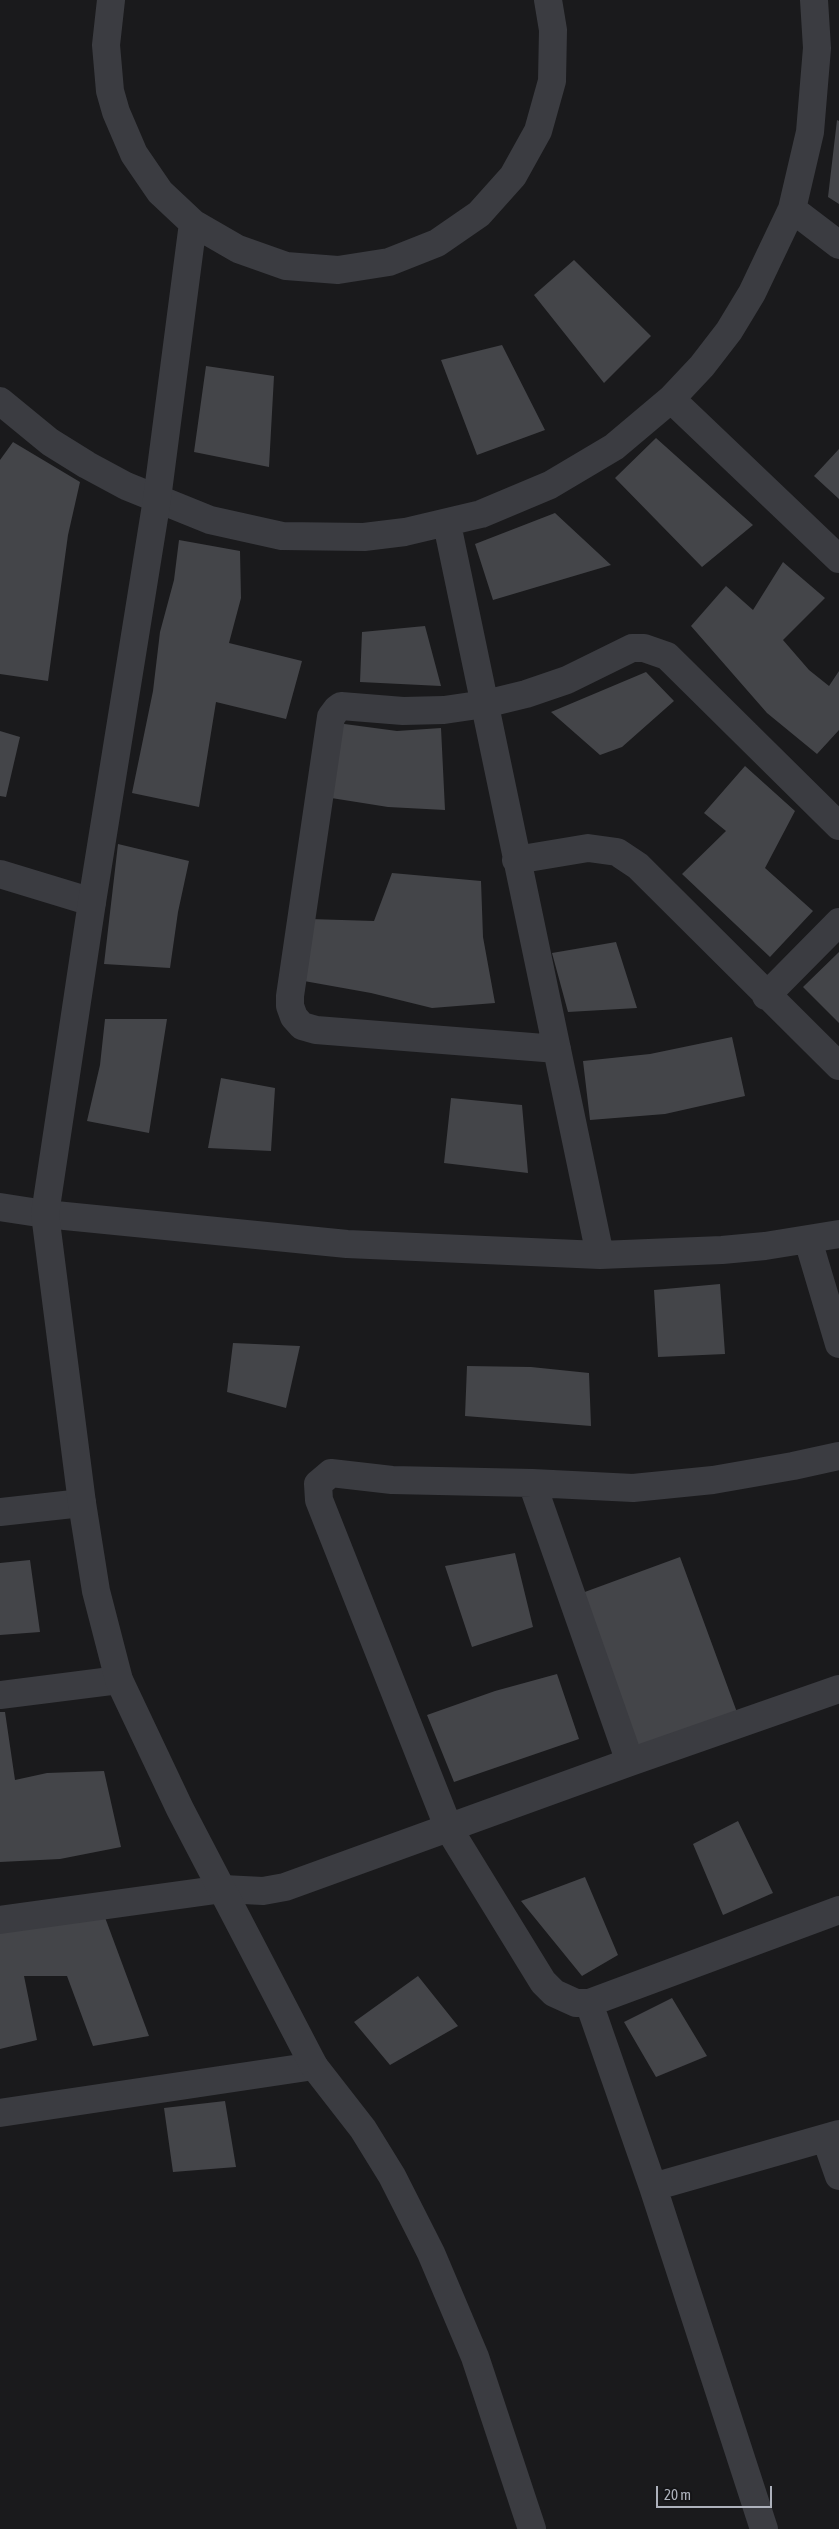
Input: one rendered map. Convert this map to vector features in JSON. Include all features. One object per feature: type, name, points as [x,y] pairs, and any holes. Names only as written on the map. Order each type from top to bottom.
[{"type":"street","points":[[110,0],[107,22],[107,67],[116,112],[134,154],[160,192],[194,223],[215,238],[262,259],[286,266],[338,270],[381,264],[413,254],[459,230],[497,196],[513,176],[538,131],[552,81],[554,56],[553,30],[548,0]]},
{"type":"street","points":[[0,401],[50,442],[87,466],[157,499],[210,520],[282,536],[364,537],[447,524],[516,501],[583,468],[636,430],[671,399],[702,366],[729,331],[752,294],[792,209],[828,49],[814,0]]},
{"type":"street","points":[[792,209],[839,245]]},
{"type":"street","points":[[194,223],[157,499],[92,902],[45,1214],[82,1503],[96,1591],[119,1680],[180,1809],[314,2066],[363,2129],[392,2176],[432,2253],[475,2357],[532,2529]]},
{"type":"street","points":[[671,399],[839,559]]},
{"type":"street","points":[[447,524],[600,1255]]},
{"type":"street","points":[[557,1049],[316,1030],[302,1026],[294,1017],[290,1006],[334,712],[341,706],[403,711],[444,710],[485,704],[526,694],[566,680],[632,648],[657,651],[667,656],[839,826]]},
{"type":"street","points":[[516,860],[588,848],[616,852],[638,866],[766,996],[839,1066]]},
{"type":"street","points":[[0,874],[92,902]]},
{"type":"street","points":[[766,996],[839,922]]},
{"type":"street","points":[[0,1207],[45,1214],[347,1244],[600,1255],[722,1250],[808,1240],[839,1234]]},
{"type":"street","points":[[808,1240],[839,1344]]},
{"type":"street","points":[[839,1456],[714,1480],[634,1488],[532,1483],[392,1480],[331,1473],[318,1484],[319,1500],[449,1829],[543,1982],[554,1993],[576,2003],[589,2003],[839,1910]]},
{"type":"street","points":[[532,1483],[630,1762]]},
{"type":"street","points":[[0,1512],[82,1503]]},
{"type":"street","points":[[0,1695],[119,1680]]},
{"type":"street","points":[[0,1920],[223,1889],[263,1891],[285,1887],[630,1762],[839,1689]]},
{"type":"street","points":[[589,2003],[653,2187],[764,2529]]},
{"type":"street","points":[[0,2113],[314,2066]]},
{"type":"street","points":[[653,2187],[832,2137],[839,2176]]},
{"type":"building","points":[[837,120],[839,121],[839,204],[828,197]]},
{"type":"building","points":[[574,260],[651,336],[604,383],[534,295]]},
{"type":"building","points":[[502,345],[545,430],[477,455],[441,360]]},
{"type":"building","points":[[206,366],[274,376],[269,467],[194,452]]},
{"type":"building","points":[[656,438],[753,525],[702,567],[615,478]]},
{"type":"building","points":[[13,442],[80,482],[68,535],[48,681],[0,674],[0,460]]},
{"type":"building","points":[[839,449],[839,499],[814,476]]},
{"type":"building","points":[[555,513],[611,565],[493,600],[475,544]]},
{"type":"building","points":[[179,540],[240,551],[241,598],[229,643],[302,661],[286,719],[216,702],[199,807],[132,793],[153,691],[160,632],[174,580]]},
{"type":"building","points":[[783,562],[825,598],[783,640],[809,670],[829,686],[839,671],[839,730],[817,754],[767,713],[691,626],[726,586],[753,610]]},
{"type":"building","points":[[425,626],[441,686],[360,682],[362,632]]},
{"type":"building","points":[[646,672],[674,701],[622,747],[600,755],[551,712]]},
{"type":"building","points":[[337,723],[397,731],[441,728],[445,810],[388,807],[325,797]]},
{"type":"building","points":[[0,731],[20,737],[6,797],[0,796]]},
{"type":"building","points":[[745,766],[795,811],[765,868],[813,911],[770,957],[682,874],[726,831],[704,813]]},
{"type":"building","points":[[118,844],[189,861],[178,912],[170,968],[104,964]]},
{"type":"building","points":[[392,873],[481,881],[483,937],[495,1003],[432,1008],[371,993],[304,981],[310,919],[374,921]]},
{"type":"building","points":[[616,942],[637,1008],[568,1012],[552,953]]},
{"type":"building","points":[[839,952],[839,1023],[803,987]]},
{"type":"building","points":[[105,1019],[167,1019],[149,1133],[87,1121],[100,1065]]},
{"type":"building","points":[[732,1037],[745,1096],[665,1114],[590,1120],[583,1061],[650,1054]]},
{"type":"building","points":[[221,1078],[275,1088],[271,1151],[208,1148]]},
{"type":"building","points":[[451,1098],[522,1105],[528,1173],[444,1163]]},
{"type":"building","points":[[720,1284],[725,1354],[658,1357],[654,1290]]},
{"type":"building","points":[[233,1343],[300,1346],[286,1408],[227,1392]]},
{"type":"building","points":[[467,1366],[531,1367],[589,1373],[591,1426],[465,1416]]},
{"type":"building","points":[[515,1553],[533,1627],[472,1647],[445,1566]]},
{"type":"building","points":[[680,1557],[738,1715],[640,1752],[582,1593]]},
{"type":"building","points":[[30,1560],[40,1632],[0,1635],[0,1563]]},
{"type":"building","points":[[557,1674],[579,1739],[454,1782],[427,1715],[495,1691]]},
{"type":"building","points":[[0,1712],[5,1712],[15,1780],[47,1773],[104,1771],[121,1847],[60,1859],[0,1862]]},
{"type":"building","points":[[738,1821],[773,1893],[723,1915],[693,1844]]},
{"type":"building","points":[[585,1877],[618,1955],[582,1976],[521,1901]]},
{"type":"building","points":[[103,1912],[149,2036],[93,2046],[67,1976],[24,1976],[37,2040],[0,2049],[0,1926]]},
{"type":"building","points":[[418,1976],[458,2026],[390,2065],[354,2022]]},
{"type":"building","points":[[672,1998],[707,2056],[656,2077],[624,2022]]},
{"type":"building","points":[[225,2101],[236,2167],[173,2172],[164,2108]]}]
